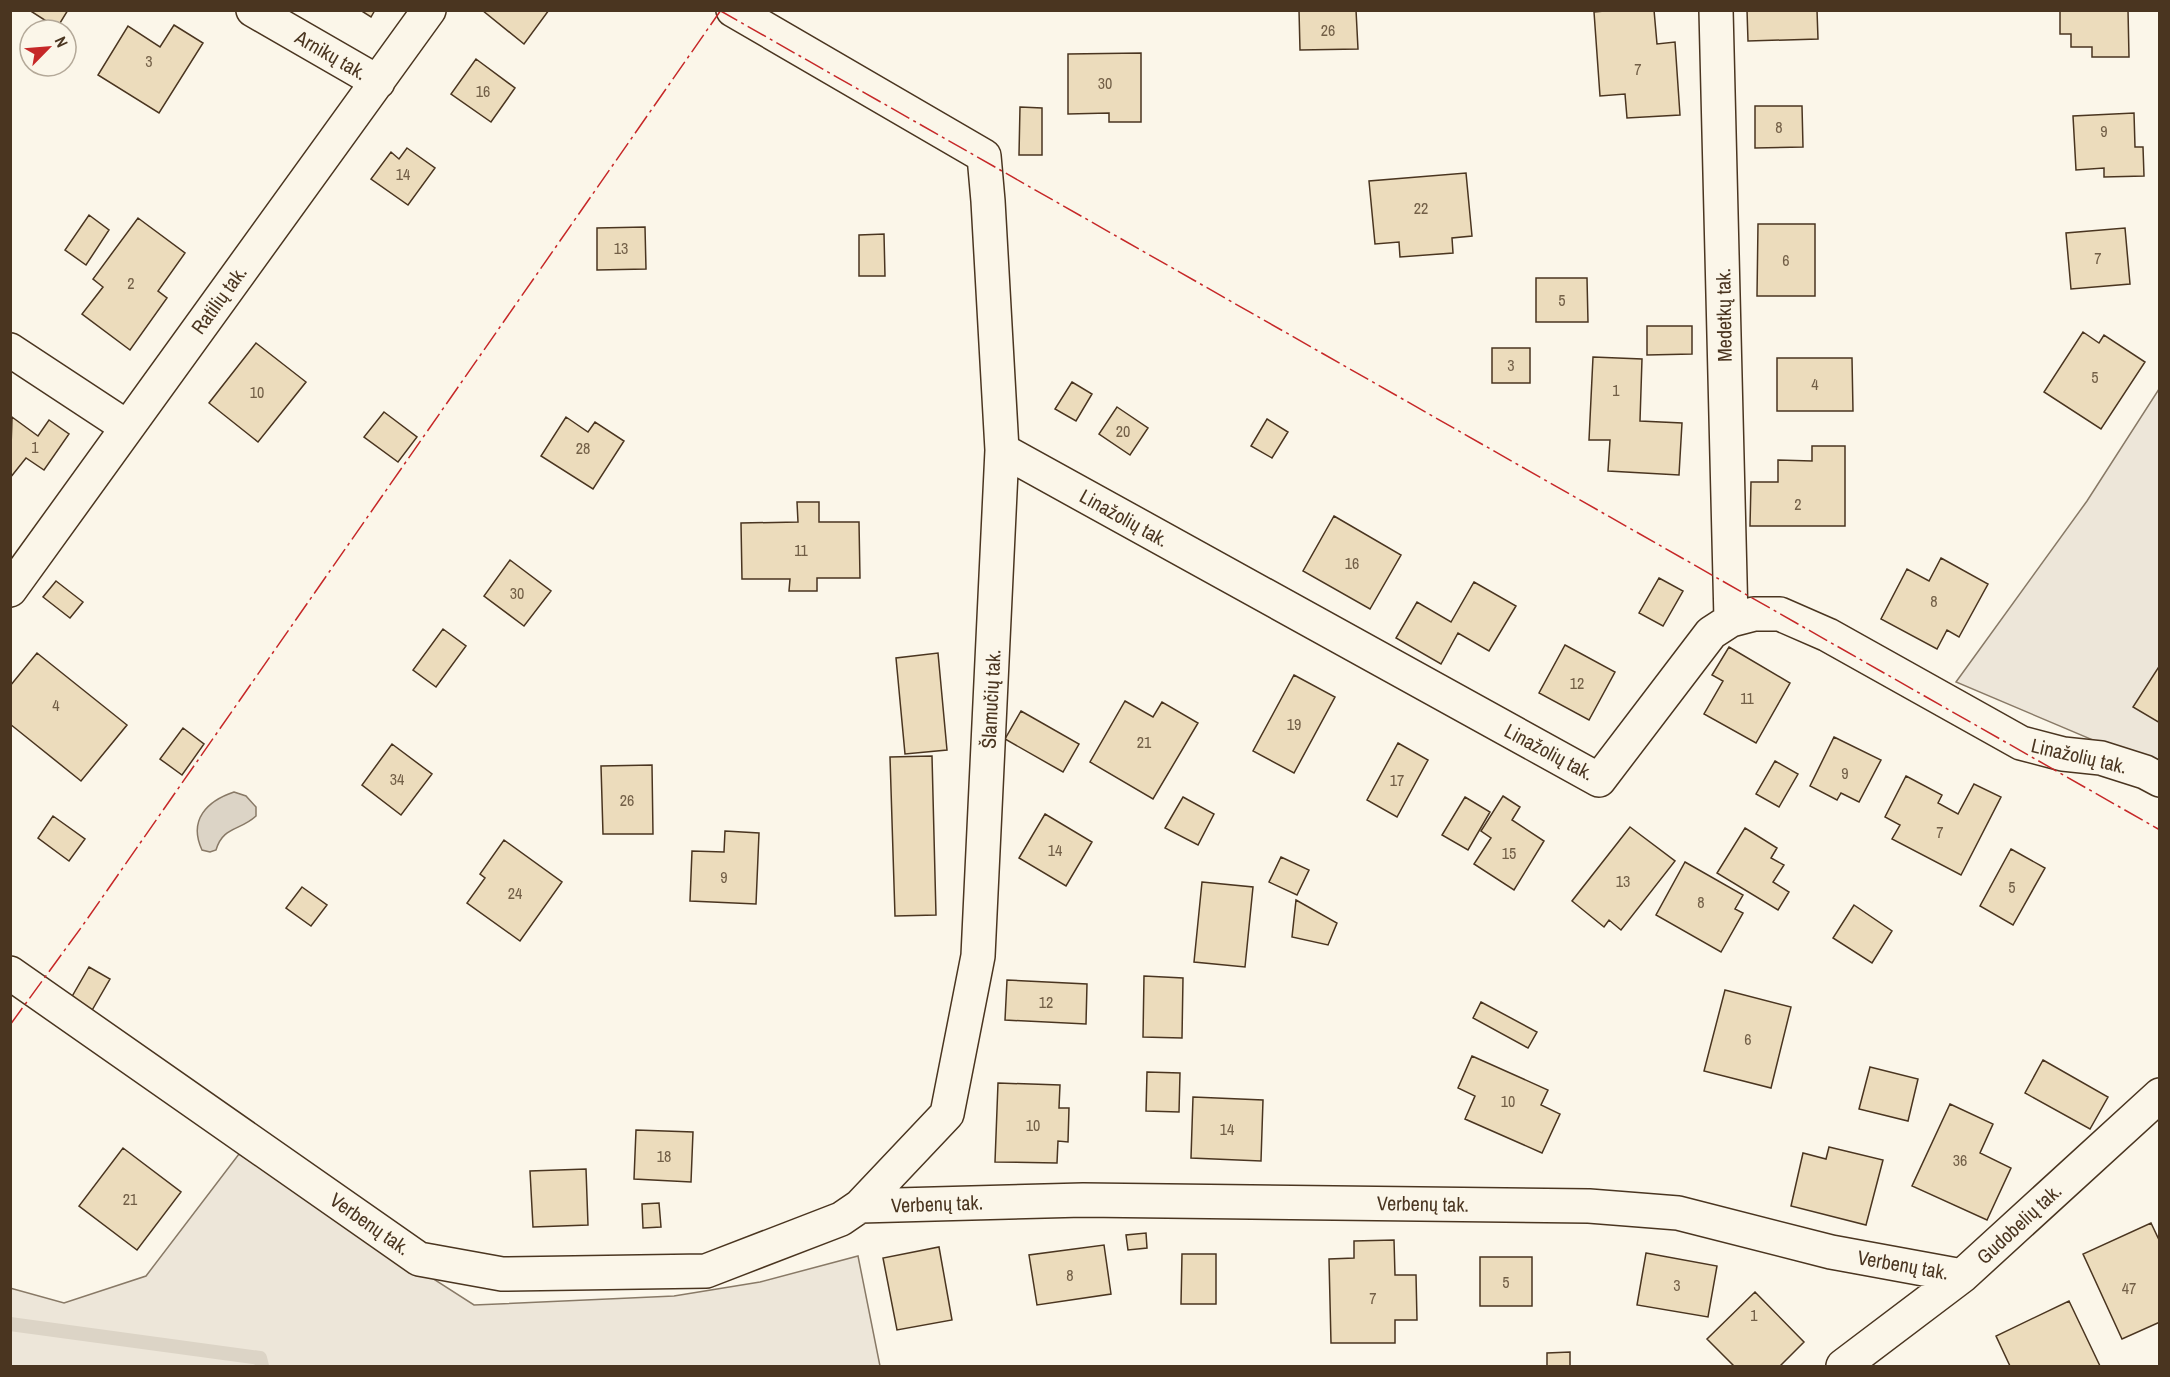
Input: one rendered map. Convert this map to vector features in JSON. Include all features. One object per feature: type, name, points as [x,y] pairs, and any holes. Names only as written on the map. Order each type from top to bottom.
[{"type":"street","name":"Arnikų tak.","points":[[253,10],[378,82]]},
{"type":"street","name":"Ratilių tak.","points":[[10,590],[429,10]]},
{"type":"street","name":"Šlamučių tak.","points":[[733,10],[984,156],[1002,450],[978,956],[947,1114],[860,1206]]},
{"type":"street","name":"Medetkų tak.","points":[[1716,10],[1731,620]]},
{"type":"street","points":[[10,350],[127,427]]},
{"type":"street","name":"Linažolių tak.","points":[[1002,450],[1599,780],[1711,633],[1731,620],[1754,614],[1780,614],[1828,635],[2021,743],[2063,754],[2101,758],[2145,772],[2160,780]]},
{"type":"street","name":"Verbenų tak.","points":[[10,973],[419,1259],[502,1274],[706,1270],[841,1219],[860,1206],[1083,1200],[1590,1206],[1678,1213],[1831,1252],[1962,1276]]},
{"type":"street","name":"Gudobelių tak.","points":[[1843,1366],[1962,1276],[2160,1095]]},
{"type":"shaded area","points":[[2159,389],[2159,768],[1956,682],[2087,501]]},
{"type":"shaded area","points":[[234,792],[246,796],[256,807],[256,816],[223,837],[216,850],[210,852],[202,850],[197,830],[203,813],[208,806]]},
{"type":"shaded area","points":[[239,1154],[474,1305],[674,1296],[760,1282],[858,1256],[880,1366],[11,1366],[10,1288],[64,1303],[146,1276]]},
{"type":"building","points":[[29,10],[68,10],[63,18],[41,18]]},
{"type":"building","points":[[360,10],[375,10],[371,17]]},
{"type":"building","points":[[482,10],[549,10],[524,44]]},
{"type":"building","points":[[1299,10],[1356,10],[1358,49],[1300,50]]},
{"type":"building","points":[[1654,10],[1657,44],[1675,42],[1680,115],[1627,118],[1625,94],[1600,96],[1594,12]]},
{"type":"building","points":[[1747,10],[1817,10],[1818,39],[1748,41]]},
{"type":"building","points":[[2060,10],[2128,10],[2129,57],[2092,57],[2092,47],[2071,47],[2071,34],[2060,34]]},
{"type":"building","points":[[174,25],[203,43],[159,113],[98,75],[128,26],[160,47]]},
{"type":"building","points":[[1141,53],[1141,122],[1109,122],[1109,113],[1068,114],[1068,54]]},
{"type":"building","points":[[476,59],[515,88],[491,122],[451,94]]},
{"type":"building","points":[[1755,106],[1802,106],[1803,147],[1755,148]]},
{"type":"building","points":[[1020,107],[1042,108],[1042,155],[1019,155]]},
{"type":"building","points":[[2134,113],[2135,147],[2143,147],[2144,176],[2104,177],[2104,168],[2076,170],[2073,116]]},
{"type":"building","points":[[407,148],[435,168],[408,205],[371,179],[391,152],[399,159]]},
{"type":"building","points":[[1466,173],[1472,236],[1452,238],[1453,253],[1400,257],[1399,242],[1375,244],[1369,181]]},
{"type":"building","points":[[89,215],[109,230],[86,265],[65,250]]},
{"type":"building","points":[[138,218],[185,253],[158,291],[167,298],[130,350],[82,314],[103,287],[93,279]]},
{"type":"building","points":[[1758,224],[1815,224],[1815,296],[1757,296]]},
{"type":"building","points":[[645,227],[646,269],[597,270],[597,228]]},
{"type":"building","points":[[2125,228],[2130,284],[2071,289],[2066,233]]},
{"type":"building","points":[[884,234],[885,276],[859,276],[859,235]]},
{"type":"building","points":[[1536,278],[1587,278],[1588,322],[1536,322]]},
{"type":"building","points":[[1647,326],[1692,326],[1692,354],[1647,355]]},
{"type":"building","points":[[2083,332],[2099,343],[2104,335],[2145,362],[2101,429],[2044,392]]},
{"type":"building","points":[[256,343],[306,382],[258,442],[209,403]]},
{"type":"building","points":[[1492,348],[1530,348],[1530,383],[1492,383]]},
{"type":"building","points":[[1593,357],[1642,359],[1640,421],[1682,423],[1679,475],[1608,471],[1610,440],[1589,440]]},
{"type":"building","points":[[1777,358],[1852,358],[1853,411],[1777,411]]},
{"type":"building","points":[[1072,382],[1092,394],[1076,421],[1055,409]]},
{"type":"building","points":[[1117,407],[1148,428],[1130,455],[1099,434]]},
{"type":"building","points":[[384,412],[417,437],[398,462],[364,437]]},
{"type":"building","points":[[12,417],[38,436],[49,420],[69,434],[44,470],[26,458],[10,478]]},
{"type":"building","points":[[566,417],[588,432],[595,422],[624,441],[593,489],[541,456]]},
{"type":"building","points":[[1267,419],[1288,432],[1272,458],[1251,446]]},
{"type":"building","points":[[1812,446],[1845,446],[1845,526],[1750,526],[1751,482],[1778,482],[1778,460],[1812,461]]},
{"type":"building","points":[[797,502],[819,502],[819,522],[859,522],[860,578],[817,578],[817,591],[789,591],[790,579],[742,579],[741,523],[798,522]]},
{"type":"building","points":[[1334,516],[1401,555],[1370,609],[1303,571]]},
{"type":"building","points":[[1941,558],[1988,584],[1959,637],[1947,630],[1937,649],[1881,619],[1907,569],[1929,581]]},
{"type":"building","points":[[510,560],[551,591],[524,626],[484,596]]},
{"type":"building","points":[[1659,578],[1683,591],[1663,626],[1639,613]]},
{"type":"building","points":[[56,581],[83,602],[70,618],[43,597]]},
{"type":"building","points":[[1474,582],[1516,606],[1489,651],[1458,633],[1441,664],[1396,638],[1417,602],[1451,622]]},
{"type":"building","points":[[443,629],[466,646],[436,687],[413,670]]},
{"type":"building","points":[[1565,645],[1615,672],[1589,720],[1539,693]]},
{"type":"building","points":[[1729,647],[1790,683],[1756,743],[1704,714],[1723,681],[1712,675]]},
{"type":"building","points":[[37,653],[127,725],[81,781],[10,724],[10,686]]},
{"type":"building","points":[[938,653],[947,750],[905,754],[896,658]]},
{"type":"building","points":[[2160,665],[2160,723],[2133,707]]},
{"type":"building","points":[[1294,675],[1335,697],[1294,773],[1253,751]]},
{"type":"building","points":[[1125,701],[1153,717],[1162,702],[1198,723],[1153,799],[1090,762]]},
{"type":"building","points":[[1021,711],[1079,744],[1063,772],[1005,739]]},
{"type":"building","points":[[183,728],[204,744],[182,775],[160,759]]},
{"type":"building","points":[[1834,737],[1881,760],[1859,802],[1841,793],[1837,800],[1810,786]]},
{"type":"building","points":[[1398,743],[1428,760],[1397,817],[1367,800]]},
{"type":"building","points":[[392,744],[432,774],[401,815],[362,785]]},
{"type":"building","points":[[932,756],[936,915],[895,916],[890,757]]},
{"type":"building","points":[[1775,761],[1798,774],[1779,807],[1756,794]]},
{"type":"building","points":[[652,765],[653,834],[603,834],[601,766]]},
{"type":"building","points":[[1906,776],[1942,795],[1938,803],[1958,814],[1974,784],[2001,797],[1961,875],[1892,839],[1900,825],[1885,817]]},
{"type":"building","points":[[1503,796],[1520,807],[1512,820],[1544,841],[1514,890],[1474,864],[1491,838],[1481,831]]},
{"type":"building","points":[[1183,797],[1214,814],[1198,845],[1165,828]]},
{"type":"building","points":[[1465,797],[1490,812],[1468,850],[1442,835]]},
{"type":"building","points":[[1045,814],[1092,842],[1066,886],[1019,858]]},
{"type":"building","points":[[53,816],[85,839],[69,861],[38,838]]},
{"type":"building","points":[[1630,827],[1675,861],[1621,930],[1609,920],[1604,927],[1572,901]]},
{"type":"building","points":[[1745,828],[1777,848],[1771,858],[1784,865],[1773,882],[1789,892],[1778,910],[1717,873]]},
{"type":"building","points":[[725,831],[759,833],[756,904],[690,901],[692,851],[724,852]]},
{"type":"building","points":[[504,840],[562,882],[520,941],[467,903],[485,878],[480,874]]},
{"type":"building","points":[[2011,849],[2045,868],[2013,925],[1980,906]]},
{"type":"building","points":[[1281,857],[1309,870],[1297,895],[1269,882]]},
{"type":"building","points":[[1685,862],[1743,895],[1735,909],[1743,913],[1721,952],[1656,915]]},
{"type":"building","points":[[1202,882],[1253,887],[1245,967],[1194,962]]},
{"type":"building","points":[[302,887],[327,905],[311,926],[286,908]]},
{"type":"building","points":[[1296,900],[1337,923],[1328,945],[1292,937]]},
{"type":"building","points":[[1854,905],[1892,931],[1872,963],[1833,938]]},
{"type":"building","points":[[89,967],[110,979],[91,1012],[70,1000]]},
{"type":"building","points":[[1144,976],[1183,978],[1182,1038],[1143,1037]]},
{"type":"building","points":[[1007,980],[1087,984],[1086,1024],[1005,1020]]},
{"type":"building","points":[[1725,990],[1791,1007],[1771,1088],[1704,1071]]},
{"type":"building","points":[[1481,1002],[1537,1032],[1528,1048],[1473,1018]]},
{"type":"building","points":[[1472,1056],[1548,1090],[1541,1105],[1560,1114],[1542,1153],[1465,1119],[1475,1096],[1458,1088]]},
{"type":"building","points":[[2043,1060],[2108,1097],[2090,1129],[2025,1093]]},
{"type":"building","points":[[1870,1067],[1918,1079],[1908,1121],[1859,1109]]},
{"type":"building","points":[[1147,1072],[1180,1073],[1179,1112],[1146,1111]]},
{"type":"building","points":[[998,1083],[1060,1085],[1059,1108],[1069,1108],[1068,1142],[1058,1141],[1057,1163],[995,1162]]},
{"type":"building","points":[[1193,1097],[1263,1100],[1261,1161],[1191,1158]]},
{"type":"building","points":[[1950,1104],[1993,1124],[1980,1153],[2011,1168],[1987,1220],[1912,1186]]},
{"type":"building","points":[[636,1130],[693,1132],[691,1182],[634,1179]]},
{"type":"building","points":[[1829,1147],[1883,1160],[1866,1225],[1791,1206],[1803,1153],[1826,1159]]},
{"type":"building","points":[[123,1148],[181,1192],[137,1250],[79,1206]]},
{"type":"building","points":[[586,1169],[588,1225],[533,1227],[530,1171]]},
{"type":"building","points":[[659,1203],[661,1227],[643,1228],[642,1204]]},
{"type":"building","points":[[2151,1223],[2160,1242],[2160,1322],[2122,1339],[2083,1254]]},
{"type":"building","points":[[1146,1233],[1147,1248],[1128,1250],[1126,1235]]},
{"type":"building","points":[[1394,1240],[1395,1275],[1416,1275],[1417,1320],[1395,1320],[1395,1343],[1331,1343],[1329,1259],[1354,1258],[1354,1241]]},
{"type":"building","points":[[1104,1245],[1111,1294],[1037,1305],[1029,1255]]},
{"type":"building","points":[[939,1247],[952,1320],[897,1330],[883,1258]]},
{"type":"building","points":[[1646,1253],[1717,1266],[1708,1317],[1637,1305]]},
{"type":"building","points":[[1182,1254],[1216,1254],[1216,1304],[1181,1304]]},
{"type":"building","points":[[1480,1257],[1532,1257],[1532,1306],[1480,1306]]},
{"type":"building","points":[[1755,1292],[1804,1342],[1780,1366],[1734,1366],[1707,1339]]},
{"type":"building","points":[[2069,1301],[2100,1366],[2010,1366],[1996,1336]]},
{"type":"building","points":[[1570,1352],[1570,1366],[1547,1366],[1547,1353]]},
{"type":"waterway","points":[[10,1324],[260,1358],[262,1366]]},
{"type":"power","points":[[719,10],[2160,830]]},
{"type":"power","points":[[10,1025],[83,925],[721,10]]}]
